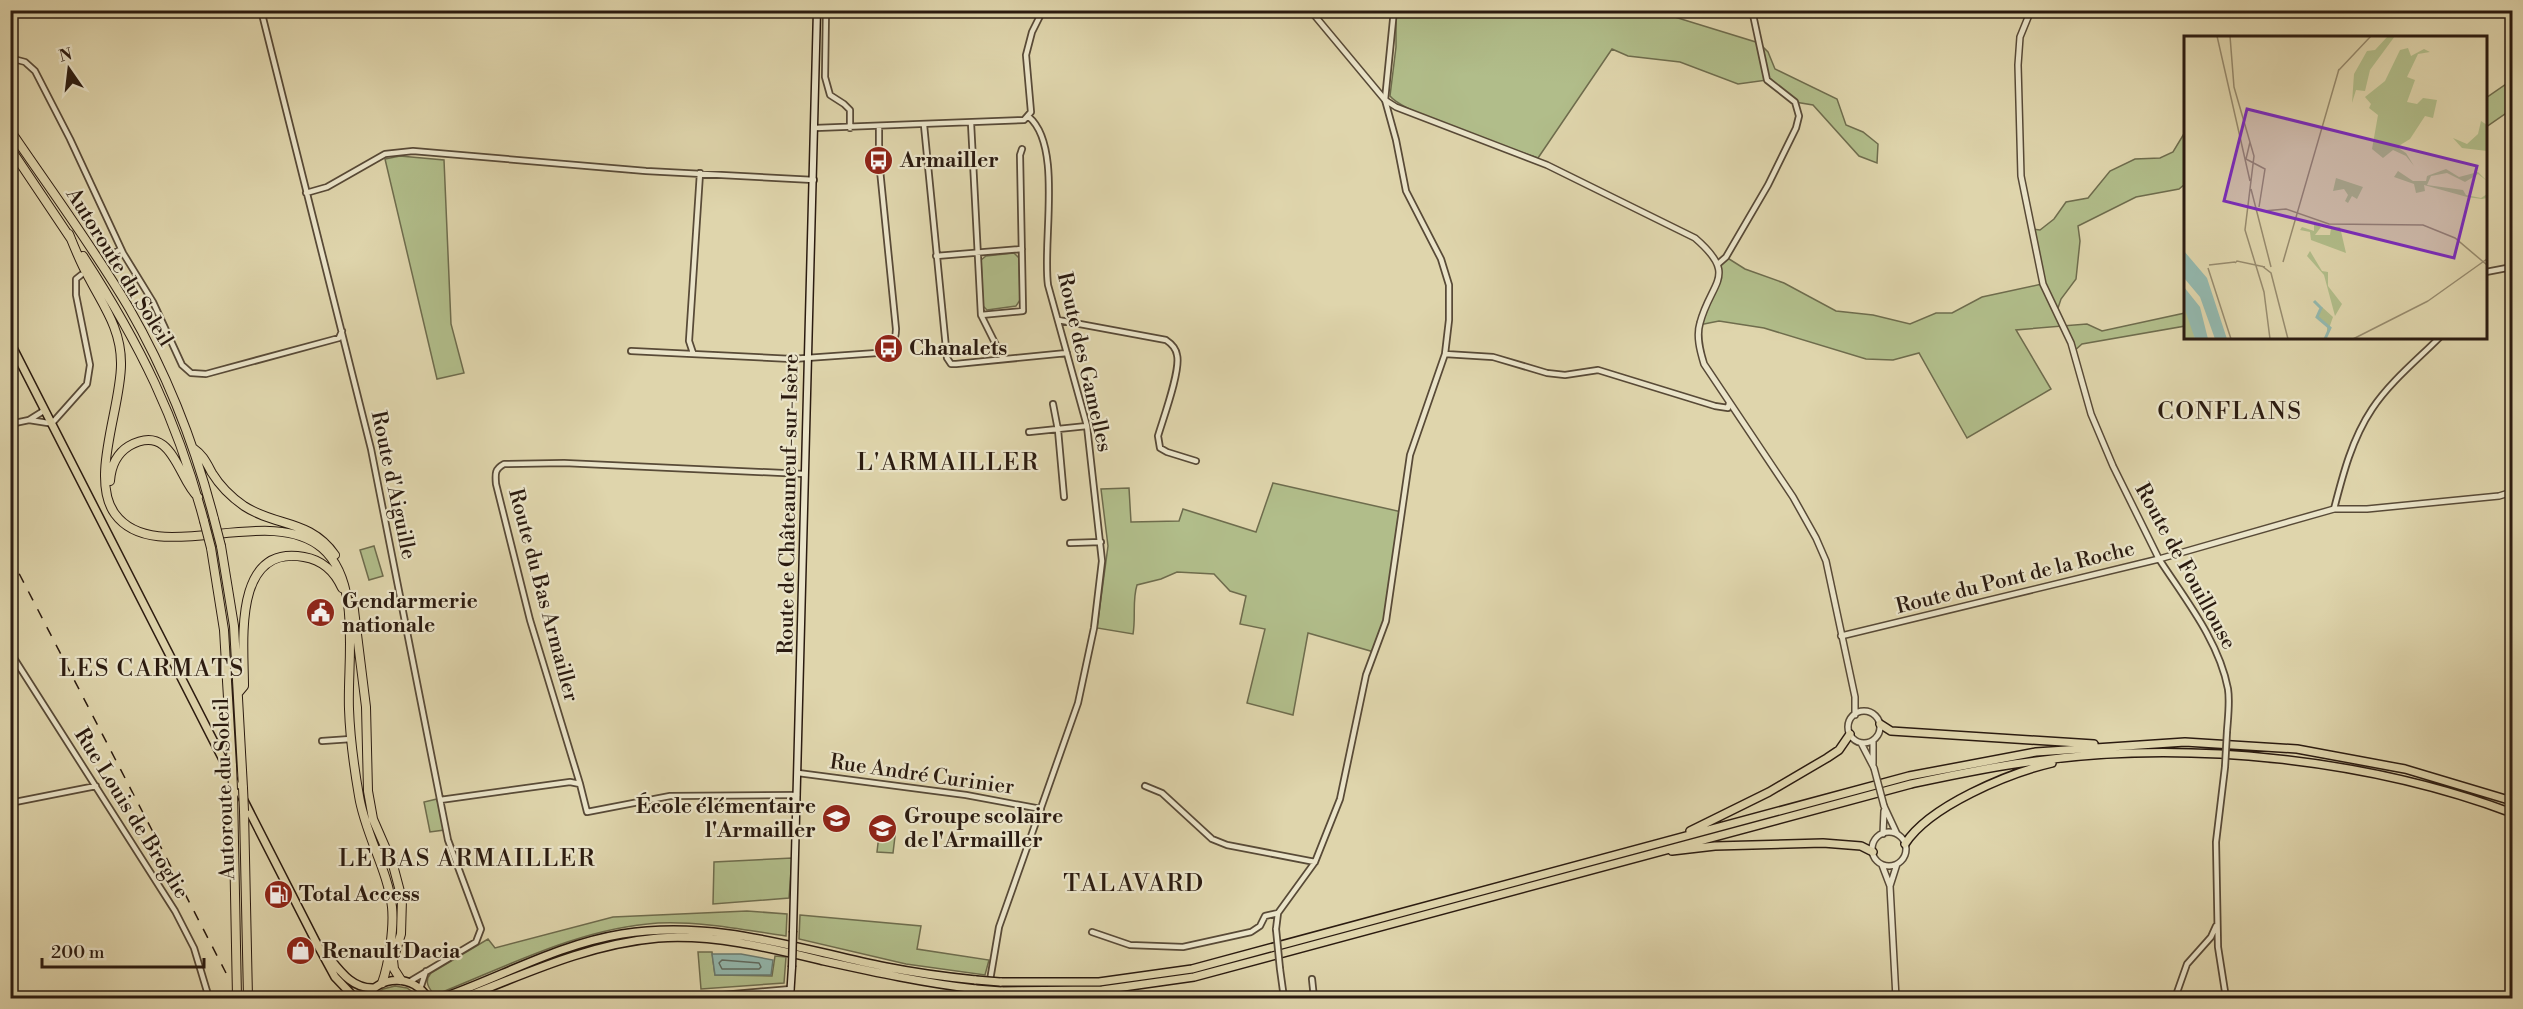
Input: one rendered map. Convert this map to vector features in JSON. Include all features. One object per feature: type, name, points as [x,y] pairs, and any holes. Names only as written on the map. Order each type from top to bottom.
[{"type":"highway","name":"Autoroute du Soleil","points":[[10,130],[129,308],[162,370],[193,448],[214,519],[232,610],[239,692],[248,999]]},
{"type":"highway","name":"Autoroute du Soleil","points":[[10,148],[120,313],[170,415],[198,498],[211,548],[224,630],[233,790],[237,999]]},
{"type":"highway","points":[[69,234],[89,279],[115,325],[121,349],[121,376],[105,468],[106,496],[115,515],[132,530],[153,536],[268,531],[303,536],[322,547],[342,575],[349,613],[351,739],[359,799],[370,838],[387,883],[393,909],[393,926],[382,983]]},
{"type":"highway","points":[[198,498],[190,490],[180,465],[173,455],[158,443],[149,441],[131,445],[119,455],[111,470],[110,494],[113,502],[123,518],[139,529],[162,533],[254,527],[286,528],[309,535],[332,551]]},
{"type":"highway","points":[[193,448],[203,455],[220,484],[237,501],[257,513],[310,531],[332,551],[348,580],[358,630],[366,707],[368,791],[373,819],[393,865],[402,899],[401,934],[393,960],[394,969],[405,981]]},
{"type":"highway","points":[[239,692],[244,686],[244,608],[247,596],[259,571],[274,561],[293,556],[305,557],[325,565],[342,590],[348,631]]},
{"type":"main road","name":"Route de Châteauneuf-sur-Isère","points":[[790,999],[798,795],[817,10]]},
{"type":"main road","points":[[10,342],[302,916],[335,977],[355,999]]},
{"type":"main road","points":[[1880,724],[1891,731],[2114,746]]},
{"type":"main road","points":[[1674,839],[1769,792],[1827,758],[1839,750],[1850,734]]},
{"type":"main road","points":[[365,999],[374,988],[382,983],[405,981],[420,989],[427,998],[447,996],[578,944],[621,934],[667,929],[725,932],[769,939],[886,967],[1000,982],[1100,982],[1192,969],[1909,776],[2036,752],[2185,741],[2297,748],[2405,769],[2512,801]]},
{"type":"main road","points":[[463,999],[590,950],[637,941],[680,938],[707,938],[762,947],[890,976],[1001,991],[1102,990],[1194,977],[1911,784],[1970,771],[2075,757],[2195,753],[2304,762],[2409,781],[2512,813]]},
{"type":"main road","points":[[1905,844],[1914,830],[1982,787],[2020,771],[2075,757]]},
{"type":"main road","points":[[1664,851],[1715,846],[1823,843],[1861,846],[1873,852]]},
{"type":"main road","points":[[316,942],[342,974],[363,988],[374,988]]},
{"type":"street","name":"Route d'Aiguille","points":[[261,10],[371,449],[453,858],[477,914],[481,933],[471,945],[405,981]]},
{"type":"street","points":[[826,10],[825,77],[830,95],[850,110],[850,128]]},
{"type":"street","points":[[815,128],[1018,122],[1029,117],[1031,106],[1026,55],[1032,33],[1043,10]]},
{"type":"street","points":[[1310,10],[1385,100],[1396,107],[1547,165],[1695,238],[1711,252],[1718,264],[1719,276],[1715,291],[1699,325],[1699,348],[1704,364],[1728,405],[1793,497],[1826,561],[1855,697],[1855,714],[1849,723],[1850,734],[1861,743],[1873,767],[1884,808],[1897,834],[1905,844],[1904,858],[1897,864],[1890,886]]},
{"type":"street","points":[[1284,999],[1276,929],[1278,913],[1314,862],[1340,799],[1366,675],[1386,621],[1410,455],[1444,354],[1449,320],[1449,285],[1441,259],[1406,191],[1385,100],[1394,10]]},
{"type":"street","points":[[1718,264],[1726,257],[1768,185],[1796,128],[1799,116],[1795,102],[1767,80],[1752,10]]},
{"type":"street","name":"Route de Fouillouse","points":[[2031,10],[2020,37],[2018,65],[2020,176],[2043,284],[2071,343],[2091,414],[2113,466],[2159,559],[2212,642],[2224,671],[2228,692],[2227,731],[2225,767],[2216,829],[2217,923],[2220,967],[2226,999]]},
{"type":"street","points":[[10,58],[25,62],[35,71],[121,249],[153,302],[182,365],[191,372],[206,374],[319,345],[339,338],[342,331]]},
{"type":"street","name":"Route des Gamelles","points":[[987,999],[999,927],[1078,702],[1090,651],[1102,561],[1087,426],[1048,285],[1046,264],[1048,166],[1041,132],[1029,117]]},
{"type":"street","points":[[971,123],[981,315],[1004,358]]},
{"type":"street","points":[[924,125],[945,351],[951,364],[1067,353]]},
{"type":"street","points":[[631,351],[808,358],[883,351],[895,340],[896,329],[880,170],[879,127]]},
{"type":"street","points":[[981,315],[1023,311],[1020,155],[1022,149]]},
{"type":"street","points":[[306,193],[327,187],[385,154],[413,152],[624,170],[814,180]]},
{"type":"street","points":[[693,353],[689,341],[700,173]]},
{"type":"street","points":[[108,257],[121,249]]},
{"type":"street","points":[[936,256],[1022,249]]},
{"type":"street","points":[[2487,272],[2512,267]]},
{"type":"street","points":[[10,424],[29,420],[51,422],[60,416],[87,384],[90,366],[75,295],[76,279],[81,275]]},
{"type":"street","points":[[1058,320],[1166,340],[1175,348],[1178,363],[1158,436],[1160,448],[1196,461]]},
{"type":"street","points":[[2334,508],[2356,438],[2373,408],[2438,339]]},
{"type":"street","points":[[1444,354],[1493,357],[1547,373],[1565,375],[1598,370],[1728,405]]},
{"type":"street","points":[[1053,404],[1058,430],[1064,497]]},
{"type":"street","points":[[29,420],[45,410]]},
{"type":"street","points":[[1029,432],[1087,426]]},
{"type":"street","name":"Route du Bas Armailler","points":[[580,784],[530,620],[496,484],[497,467],[504,464],[564,463],[804,474]]},
{"type":"street","name":"Route du Pont de la Roche","points":[[1841,636],[2159,559],[2334,508],[2367,509],[2499,496],[2512,492]]},
{"type":"street","points":[[1070,543],[1101,542]]},
{"type":"street","name":"Rue Louis de Broglie","points":[[10,652],[175,911],[194,948],[209,999]]},
{"type":"street","points":[[1855,697],[1865,711],[1875,715],[1880,724],[1879,733],[1873,741],[1873,767]]},
{"type":"street","points":[[1855,714],[1865,711]]},
{"type":"street","points":[[322,741],[351,739]]},
{"type":"street","points":[[1861,743],[1873,741]]},
{"type":"street","name":"Rue André Curinier","points":[[798,773],[966,795],[1041,809]]},
{"type":"street","points":[[440,800],[570,782],[580,784],[587,812],[670,796],[798,795]]},
{"type":"street","points":[[10,803],[96,786]]},
{"type":"street","points":[[1145,786],[1162,793],[1212,839],[1227,845],[1314,862]]},
{"type":"street","points":[[1883,834],[1884,808]]},
{"type":"street","points":[[1896,999],[1890,886],[1882,865],[1873,852],[1875,841],[1883,834],[1897,834]]},
{"type":"street","points":[[1882,865],[1897,864]]},
{"type":"street","points":[[1092,932],[1130,945],[1183,947],[1251,932],[1260,926],[1265,916],[1278,913]]},
{"type":"street","points":[[2175,999],[2187,964],[2211,937],[2217,923]]},
{"type":"street","points":[[420,989],[426,970]]},
{"type":"street","points":[[1312,979],[1314,999]]},
{"type":"street","points":[[689,999],[790,989]]},
{"type":"green space","points":[[1396,11],[1646,11],[1645,14],[1665,14],[1759,43],[1768,52],[1775,69],[1837,99],[1846,125],[1863,132],[1878,144],[1877,163],[1859,156],[1813,105],[1795,102],[1767,80],[1738,84],[1680,62],[1628,56],[1612,49],[1538,158],[1436,121],[1415,112],[1390,96],[1396,47]]},
{"type":"green space","points":[[2512,80],[2512,109],[2487,126],[2487,97]]},
{"type":"green space","points":[[2184,134],[2184,185],[2179,189],[2136,197],[2078,226],[2080,241],[2076,279],[2061,299],[2056,314],[2062,326],[2016,330],[2051,389],[1967,438],[1919,353],[1893,360],[1866,359],[1764,328],[1719,321],[1699,325],[1715,291],[1718,264],[1726,257],[1745,269],[1784,283],[1836,311],[1873,315],[1910,324],[1936,313],[1952,313],[1982,297],[2042,284],[2032,229],[2040,230],[2054,219],[2066,202],[2088,198],[2110,171],[2135,159],[2160,158],[2173,152]]},
{"type":"green space","points":[[400,156],[444,160],[451,324],[464,373],[437,379],[385,159]]},
{"type":"green space","points":[[1014,253],[1019,258],[1020,300],[1016,306],[987,310],[983,306],[981,260],[986,256]]},
{"type":"green space","points":[[2184,313],[2184,326],[2082,344],[2073,352],[2062,326],[2087,324],[2102,331]]},
{"type":"green space","points":[[1273,483],[1402,512],[1386,621],[1374,652],[1308,633],[1293,715],[1247,703],[1265,629],[1240,624],[1246,596],[1230,591],[1214,574],[1177,572],[1137,585],[1133,634],[1097,628],[1108,546],[1101,489],[1129,488],[1131,522],[1179,521],[1183,509],[1256,532]]},
{"type":"green space","points":[[374,546],[383,576],[369,580],[360,550]]},
{"type":"green space","points":[[437,799],[444,830],[430,832],[424,802]]},
{"type":"green space","points":[[880,826],[896,828],[893,853],[877,852]]},
{"type":"green space","points":[[792,858],[789,898],[713,904],[714,862]]},
{"type":"green space","points":[[747,911],[787,914],[786,936],[690,923],[629,926],[546,949],[440,993],[432,992],[427,983],[431,973],[488,939],[495,948],[613,917]]},
{"type":"green space","points":[[800,915],[921,926],[917,949],[989,960],[985,975],[906,964],[799,939]]},
{"type":"green space","points":[[698,952],[712,952],[715,975],[772,976],[775,956],[786,957],[784,983],[701,989]]},
{"type":"green space","points":[[395,986],[407,988],[421,998],[372,998],[383,989]]},
{"type":"water","points":[[712,954],[741,954],[773,960],[771,975],[715,975]]},
{"type":"railway","points":[[10,556],[226,973]]},
{"type":"place","name":"Armailler","points":[[879,160]]},
{"type":"place","name":"Chanalets","points":[[888,348]]},
{"type":"place","name":"Gendarmerie nationale","points":[[321,613]]},
{"type":"place","name":"École élémentaire l'Armailler","points":[[837,818]]},
{"type":"place","name":"Groupe scolaire de l'Armailler","points":[[883,828]]},
{"type":"place","name":"Total Access","points":[[278,894]]},
{"type":"place","name":"Renault Dacia","points":[[301,951]]},
{"type":"district","name":"CONFLANS","points":[[2230,411]]},
{"type":"district","name":"L'ARMAILLER","points":[[948,462]]},
{"type":"district","name":"LES CARMATS","points":[[152,668]]},
{"type":"district","name":"LE BAS ARMAILLER","points":[[467,858]]},
{"type":"district","name":"TALAVARD","points":[[1134,883]]}]
